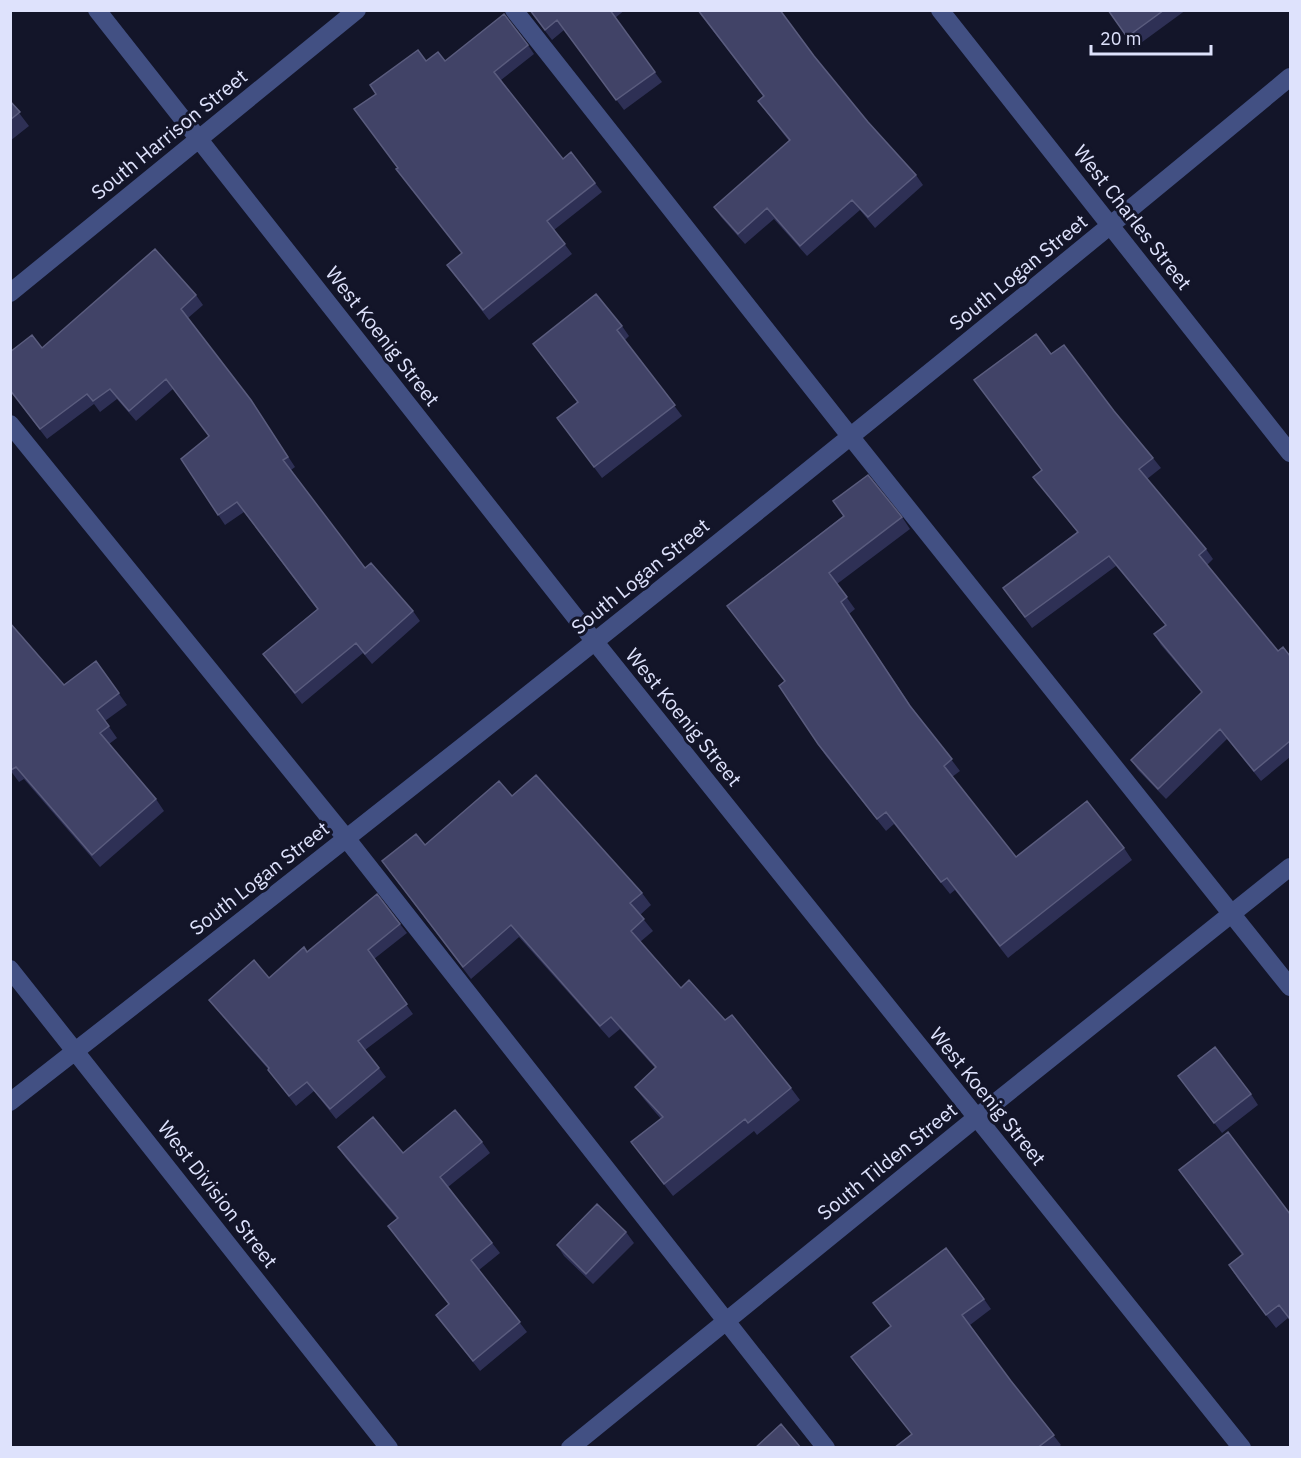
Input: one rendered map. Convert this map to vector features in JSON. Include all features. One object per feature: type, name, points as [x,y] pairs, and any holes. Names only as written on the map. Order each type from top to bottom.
[{"type":"street","name":"West Koenig Street","points":[[97,10],[595,642],[1242,1448]]},
{"type":"street","name":"South Harrison Street","points":[[10,293],[357,10]]},
{"type":"street","points":[[514,10],[850,436],[1290,987]]},
{"type":"street","name":"West Charles Street","points":[[940,10],[1290,453]]},
{"type":"street","name":"South Logan Street","points":[[10,1102],[595,642],[1111,226],[1290,77]]},
{"type":"street","points":[[10,424],[346,838],[826,1448]]},
{"type":"street","name":"South Tilden Street","points":[[570,1448],[976,1118],[1290,867]]},
{"type":"street","name":"West Division Street","points":[[10,969],[389,1448]]},
{"type":"building","points":[[530,10],[610,10],[655,72],[616,100],[557,20],[545,30]]},
{"type":"building","points":[[698,10],[780,10],[868,122],[916,175],[868,217],[852,200],[800,246],[767,208],[738,234],[714,207],[790,140],[758,101],[764,96]]},
{"type":"building","points":[[1108,10],[1164,10],[1127,37]]},
{"type":"building","points":[[504,14],[528,45],[494,72],[563,159],[571,152],[595,183],[547,221],[565,244],[483,310],[447,265],[462,253],[396,169],[398,168],[354,109],[376,94],[370,85],[418,50],[426,61],[438,52],[445,61]]},
{"type":"building","points":[[10,101],[20,112],[10,120]]},
{"type":"building","points":[[155,249],[196,295],[181,309],[251,400],[288,457],[283,460],[365,568],[371,563],[413,611],[365,654],[356,643],[295,693],[263,654],[318,609],[237,502],[218,515],[181,459],[209,436],[166,379],[129,411],[110,389],[93,401],[87,394],[40,429],[10,390],[10,352],[32,335],[42,348]]},
{"type":"building","points":[[596,294],[622,326],[617,330],[675,405],[594,467],[557,418],[578,402],[533,344]]},
{"type":"building","points":[[1036,334],[1051,354],[1064,345],[1153,458],[1139,469],[1206,549],[1199,555],[1278,651],[1283,647],[1290,656],[1290,741],[1254,771],[1220,729],[1158,789],[1131,760],[1202,692],[1154,634],[1166,625],[1109,556],[1025,617],[1003,588],[1078,532],[1033,477],[1042,470],[974,380]]},
{"type":"building","points":[[868,475],[902,517],[829,573],[847,597],[841,602],[910,706],[952,759],[944,766],[1016,857],[1087,801],[1124,848],[1000,946],[947,878],[941,882],[886,812],[877,819],[818,744],[779,686],[785,681],[727,606],[844,516],[833,501]]},
{"type":"building","points":[[10,623],[64,685],[96,661],[119,693],[97,710],[109,726],[100,733],[156,799],[92,855],[16,767],[10,769]]},
{"type":"building","points":[[536,775],[642,893],[630,903],[644,919],[631,931],[681,988],[689,980],[725,1020],[732,1015],[791,1088],[748,1123],[745,1119],[664,1184],[631,1142],[663,1117],[635,1087],[656,1067],[611,1017],[600,1026],[511,925],[463,967],[382,861],[416,834],[425,845],[499,781],[512,796]]},
{"type":"building","points":[[377,894],[400,924],[368,950],[407,1004],[358,1041],[379,1068],[330,1109],[307,1082],[289,1096],[268,1070],[269,1068],[209,1000],[254,960],[269,978],[304,947],[307,952]]},
{"type":"building","points":[[1215,1047],[1251,1094],[1214,1123],[1178,1076]]},
{"type":"building","points":[[455,1110],[482,1142],[440,1177],[492,1243],[471,1260],[520,1322],[473,1361],[436,1315],[449,1304],[388,1226],[398,1218],[338,1147],[373,1117],[403,1153]]},
{"type":"building","points":[[1228,1132],[1290,1214],[1290,1319],[1279,1305],[1266,1315],[1229,1265],[1243,1254],[1179,1170]]},
{"type":"building","points":[[597,1204],[626,1232],[586,1274],[557,1245]]},
{"type":"building","points":[[946,1248],[984,1299],[962,1315],[1054,1435],[1037,1448],[894,1448],[912,1434],[851,1357],[891,1326],[873,1303]]},
{"type":"building","points":[[781,1424],[801,1448],[755,1448]]}]
